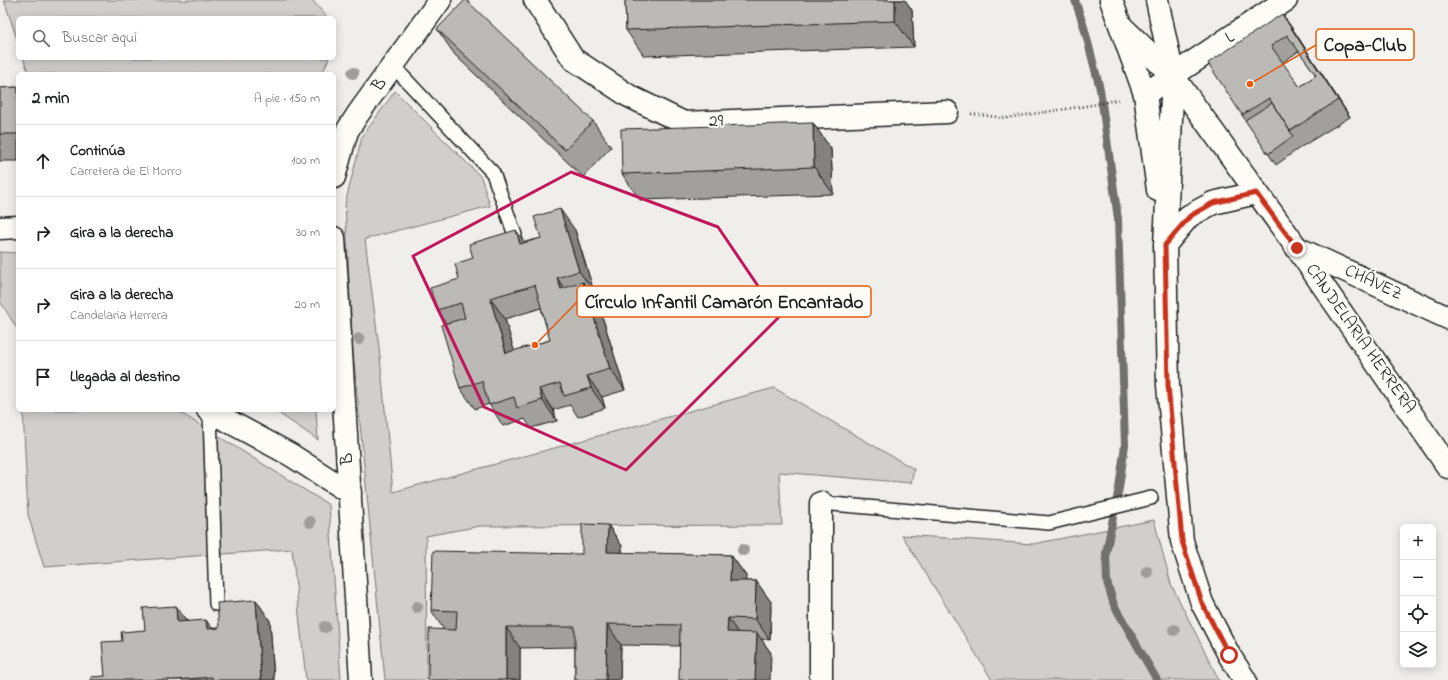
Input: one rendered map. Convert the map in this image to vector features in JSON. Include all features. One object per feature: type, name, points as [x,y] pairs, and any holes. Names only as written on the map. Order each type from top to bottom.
[{"type":"street","name":"B","points":[[336,171],[348,132],[358,114],[440,0]]},
{"type":"street","name":"29","points":[[535,0],[573,59],[629,96],[684,123],[947,112]]},
{"type":"street","points":[[1111,0],[1121,26],[1165,245]]},
{"type":"street","points":[[1157,0],[1173,76],[1165,245],[1168,385],[1182,541],[1202,603],[1229,655],[1245,680]]},
{"type":"street","name":"L","points":[[1136,96],[1173,76],[1286,0]]},
{"type":"street","name":"CANDELARIA HERRERA","points":[[1121,26],[1173,76],[1297,248],[1448,467]]},
{"type":"street","points":[[1165,245],[1190,216],[1207,206],[1213,203],[1256,193]]},
{"type":"street","points":[[0,228],[16,227]]},
{"type":"street","name":"CHÁVEZ","points":[[1297,248],[1448,318]]},
{"type":"street","name":"B","points":[[336,270],[360,680]]},
{"type":"street","points":[[211,412],[291,455],[350,493]]},
{"type":"street","points":[[821,503],[821,680]]},
{"type":"lane","points":[[394,66],[493,173],[515,235]]},
{"type":"lane","points":[[209,412],[216,604]]},
{"type":"lane","points":[[821,503],[1048,523],[1151,498]]},
{"type":"path","points":[[947,112],[1006,118],[1092,105],[1136,96]]},
{"type":"highlighted area","points":[[571,172],[718,227],[779,317],[626,470],[484,407],[413,256]]},
{"type":"shaded area","points":[[4,0],[312,0],[326,16],[16,16],[16,36]]},
{"type":"shaded area","points":[[24,60],[328,60],[323,72],[28,72]]},
{"type":"shaded area","points":[[395,91],[481,177],[490,206],[365,239],[379,347],[393,492],[774,388],[914,469],[911,483],[779,472],[782,525],[480,526],[426,536],[427,680],[385,680],[353,352],[345,204],[362,137]]},
{"type":"shaded area","points":[[0,252],[16,253],[16,327],[0,301]]},
{"type":"shaded area","points":[[23,412],[179,412],[329,505],[341,680],[306,680],[292,549],[44,567],[28,515]]},
{"type":"shaded area","points":[[277,412],[316,412],[318,440]]},
{"type":"shaded area","points":[[1154,520],[1171,584],[1219,680],[992,680],[902,535],[1033,544]]},
{"type":"building","points":[[465,0],[593,121],[565,150],[437,29]]},
{"type":"building","points":[[625,0],[895,0],[895,21],[626,30]]},
{"type":"building","points":[[1282,14],[1338,100],[1290,131],[1269,98],[1242,115],[1208,63]],"holes":[[[1287,35],[1316,75],[1300,87],[1271,46]]]},
{"type":"building","points":[[16,87],[16,134],[0,134],[0,88]]},
{"type":"building","points":[[1272,103],[1293,136],[1268,154],[1245,120]]},
{"type":"building","points":[[813,123],[814,167],[622,174],[621,129]]},
{"type":"building","points":[[560,209],[579,271],[557,278],[561,289],[583,282],[610,369],[587,376],[591,388],[564,396],[560,383],[539,389],[542,400],[517,408],[514,397],[489,405],[482,381],[460,388],[441,325],[465,318],[461,303],[437,310],[430,288],[459,279],[455,264],[473,258],[469,244],[516,230],[520,244],[541,238],[534,217]],"holes":[[[535,285],[550,340],[506,353],[490,298]]]},
{"type":"building","points":[[582,524],[608,525],[607,552],[731,555],[730,581],[756,581],[755,619],[728,618],[727,632],[757,633],[755,680],[679,680],[680,625],[607,624],[606,680],[575,680],[575,627],[506,627],[506,680],[428,680],[429,629],[456,630],[457,611],[431,610],[433,551],[582,554]]},
{"type":"building","points":[[256,600],[261,680],[212,680],[212,677],[176,680],[91,680],[91,677],[105,676],[102,642],[122,641],[121,632],[145,630],[143,608],[176,606],[177,622],[206,620],[207,629],[219,628],[217,603]]},
{"type":"waterway","points":[[1075,0],[1084,27],[1100,89],[1118,219],[1125,445],[1119,488],[1106,553],[1107,582],[1114,605],[1157,680]]},
{"type":"place","name":"Copa-Club","points":[[1250,84]]},
{"type":"place","name":"Círculo Infantil Camarón Encantado","points":[[535,345]]},
{"type":"route","points":[[1229,655],[1202,603],[1182,541],[1168,385],[1165,245],[1190,216],[1213,203],[1256,193],[1297,248]]}]
